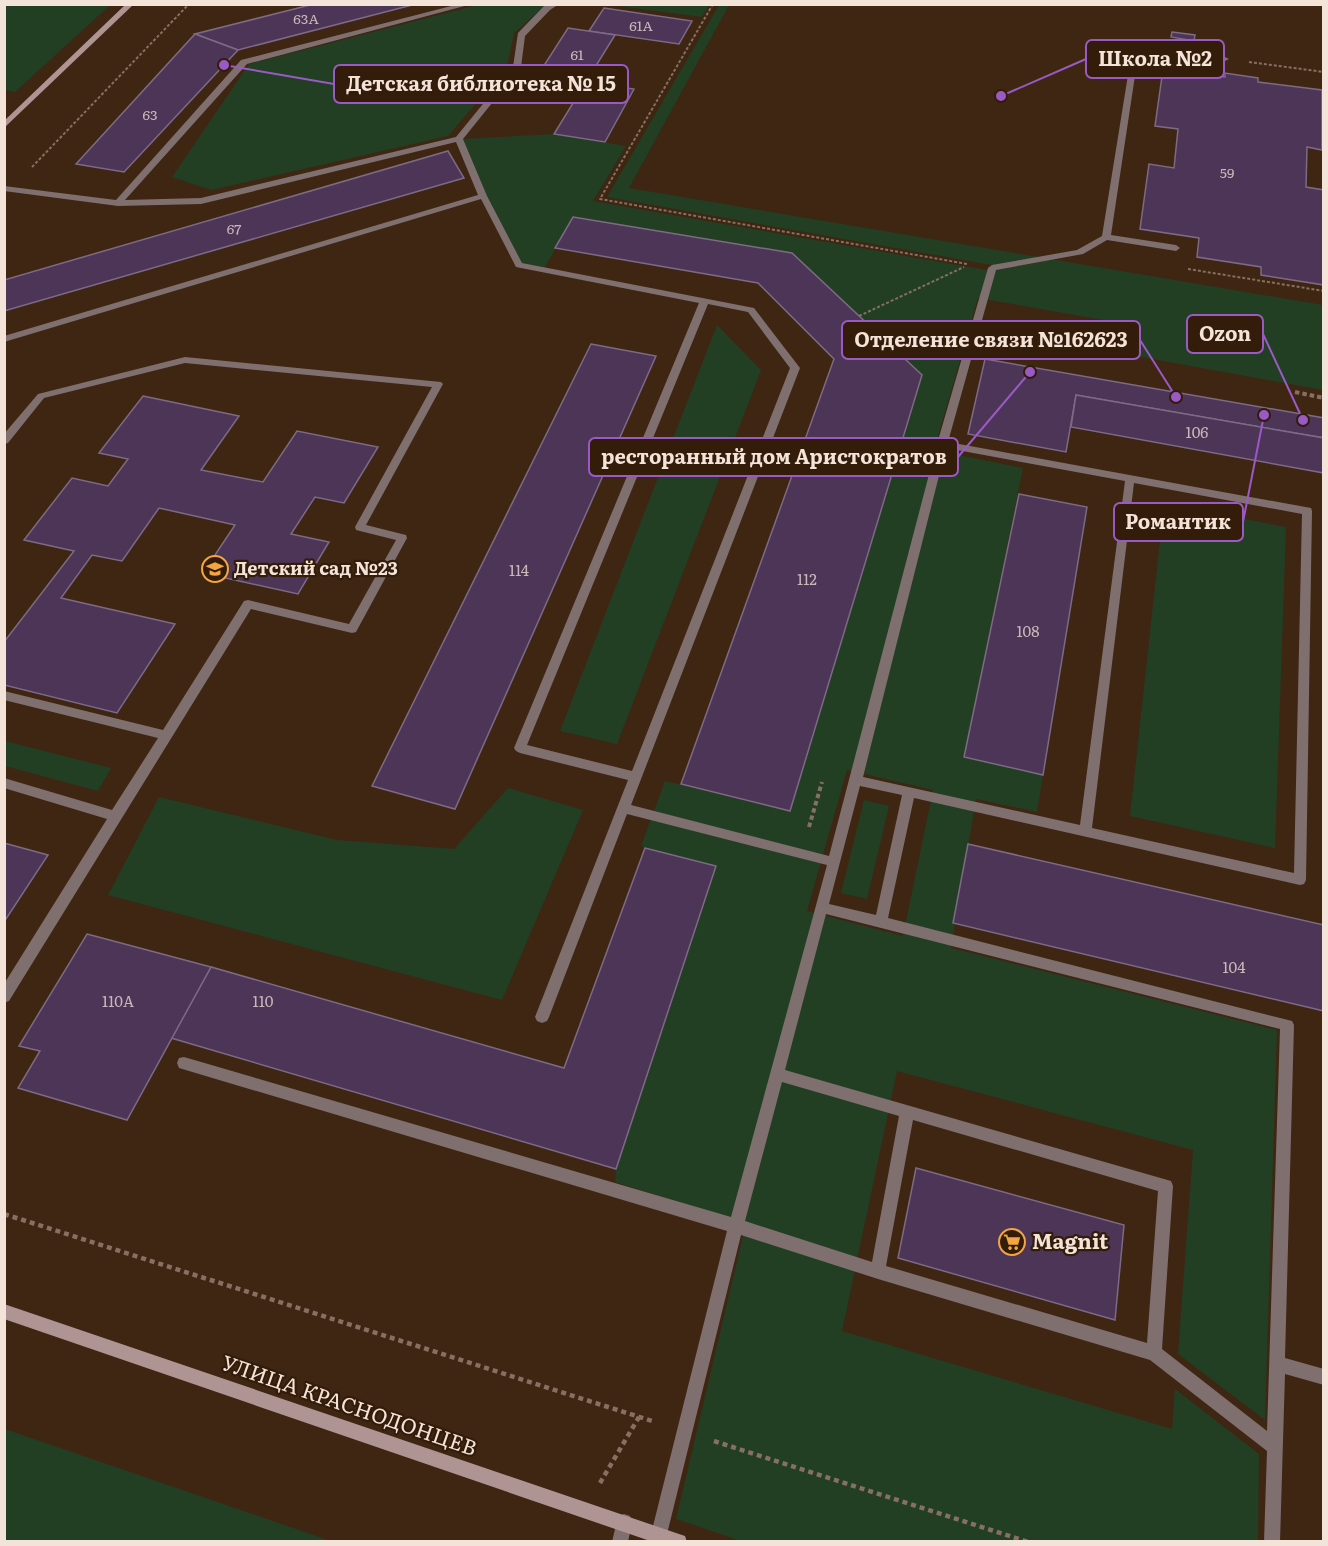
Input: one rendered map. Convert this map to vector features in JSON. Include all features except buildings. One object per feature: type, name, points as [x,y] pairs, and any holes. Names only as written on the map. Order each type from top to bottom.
[{"type":"main road","points":[[4,126],[131,4]]},
{"type":"main road","name":"УЛИЦА КРАСНОДОНЦЕВ","points":[[4,1311],[679,1542]]},
{"type":"street","points":[[118,203],[244,62],[469,4]]},
{"type":"street","points":[[8,189],[118,203],[201,201],[459,139],[517,67],[521,35],[547,8],[556,4]]},
{"type":"street","points":[[1106,237],[1136,46],[1225,59]]},
{"type":"street","points":[[459,139],[483,196],[519,265],[751,310],[795,368],[542,1017]]},
{"type":"street","points":[[4,339],[483,196]]},
{"type":"street","points":[[659,1534],[736,1226],[856,780],[942,444],[992,268],[1080,252],[1106,237],[1176,248]]},
{"type":"street","points":[[635,777],[520,748],[705,300]]},
{"type":"street","points":[[4,441],[41,396],[185,360],[438,384],[360,527],[402,538],[352,629],[248,604],[4,997]]},
{"type":"street","points":[[856,780],[1299,880],[1307,511],[942,444]]},
{"type":"street","points":[[1085,832],[1130,478]]},
{"type":"street","points":[[4,695],[166,735]]},
{"type":"street","points":[[4,783],[115,816]]},
{"type":"street","points":[[881,922],[909,792]]},
{"type":"street","points":[[622,808],[834,862]]},
{"type":"street","points":[[821,907],[1287,1025],[1272,1542]]},
{"type":"street","points":[[184,1064],[736,1226],[1154,1353],[1273,1446]]},
{"type":"street","points":[[777,1074],[1166,1186],[1154,1353]]},
{"type":"street","points":[[878,1271],[908,1112]]},
{"type":"street","points":[[1277,1364],[1323,1377]]},
{"type":"street","points":[[620,1542],[624,1522]]},
{"type":"path","points":[[8,189],[189,4]]},
{"type":"path","points":[[713,4],[600,199],[969,264]]},
{"type":"path","points":[[1225,59],[1323,72]]},
{"type":"path","points":[[966,276],[969,264]]},
{"type":"path","points":[[859,316],[969,264]]},
{"type":"path","points":[[1184,269],[1323,291]]},
{"type":"path","points":[[1295,392],[1323,398]]},
{"type":"path","points":[[802,854],[824,774]]},
{"type":"path","points":[[4,1214],[1028,1542]]},
{"type":"path","points":[[585,1509],[639,1417]]},
{"type":"green space","points":[[5,4],[110,5],[15,92],[5,90]]},
{"type":"green space","points":[[481,4],[546,5],[514,33],[507,67],[448,136],[211,190],[172,177],[249,64]]},
{"type":"green space","points":[[610,5],[709,5],[702,17]]},
{"type":"green space","points":[[719,5],[729,5],[629,188],[1323,305],[1323,390],[1125,354],[1127,324],[978,298],[934,450],[1023,468],[964,757],[1043,775],[1037,812],[976,799],[951,948],[1277,1030],[1265,1420],[1178,1354],[1193,1150],[897,1071],[842,1331],[1172,1429],[1175,1389],[1259,1454],[1258,1541],[744,1542],[676,1519],[746,1223],[615,1182],[616,1169],[716,866],[641,846],[665,781],[790,811],[922,375],[792,253],[573,217],[545,267],[522,263],[486,196],[463,139],[554,134],[626,146],[593,201],[986,270],[992,268],[992,265],[607,197]],"holes":[[[847,770],[933,790],[903,936],[807,911]]]},
{"type":"green space","points":[[717,325],[761,370],[617,744],[560,731]]},
{"type":"green space","points":[[1164,504],[1286,527],[1275,848],[1130,816]]},
{"type":"green space","points":[[5,741],[111,768],[98,791],[5,766]]},
{"type":"green space","points":[[508,788],[583,810],[502,1000],[108,895],[159,797],[337,840],[454,849]]},
{"type":"green space","points":[[864,800],[889,806],[867,899],[841,893]]},
{"type":"green space","points":[[5,1429],[331,1541],[5,1541]]},
{"type":"place","name":"Детская библиотека № 15","points":[[224,65]]},
{"type":"place","name":"Школа №2","points":[[1001,96]]},
{"type":"place","name":"ресторанный дом Аристократов","points":[[1030,372]]},
{"type":"place","name":"Отделение связи №162623","points":[[1176,397]]},
{"type":"place","name":"Романтик","points":[[1264,415]]},
{"type":"place","name":"Ozon","points":[[1303,420]]},
{"type":"place","name":"Детский сад №23","points":[[215,569]]},
{"type":"place","name":"Magnit","points":[[1012,1242]]}]
